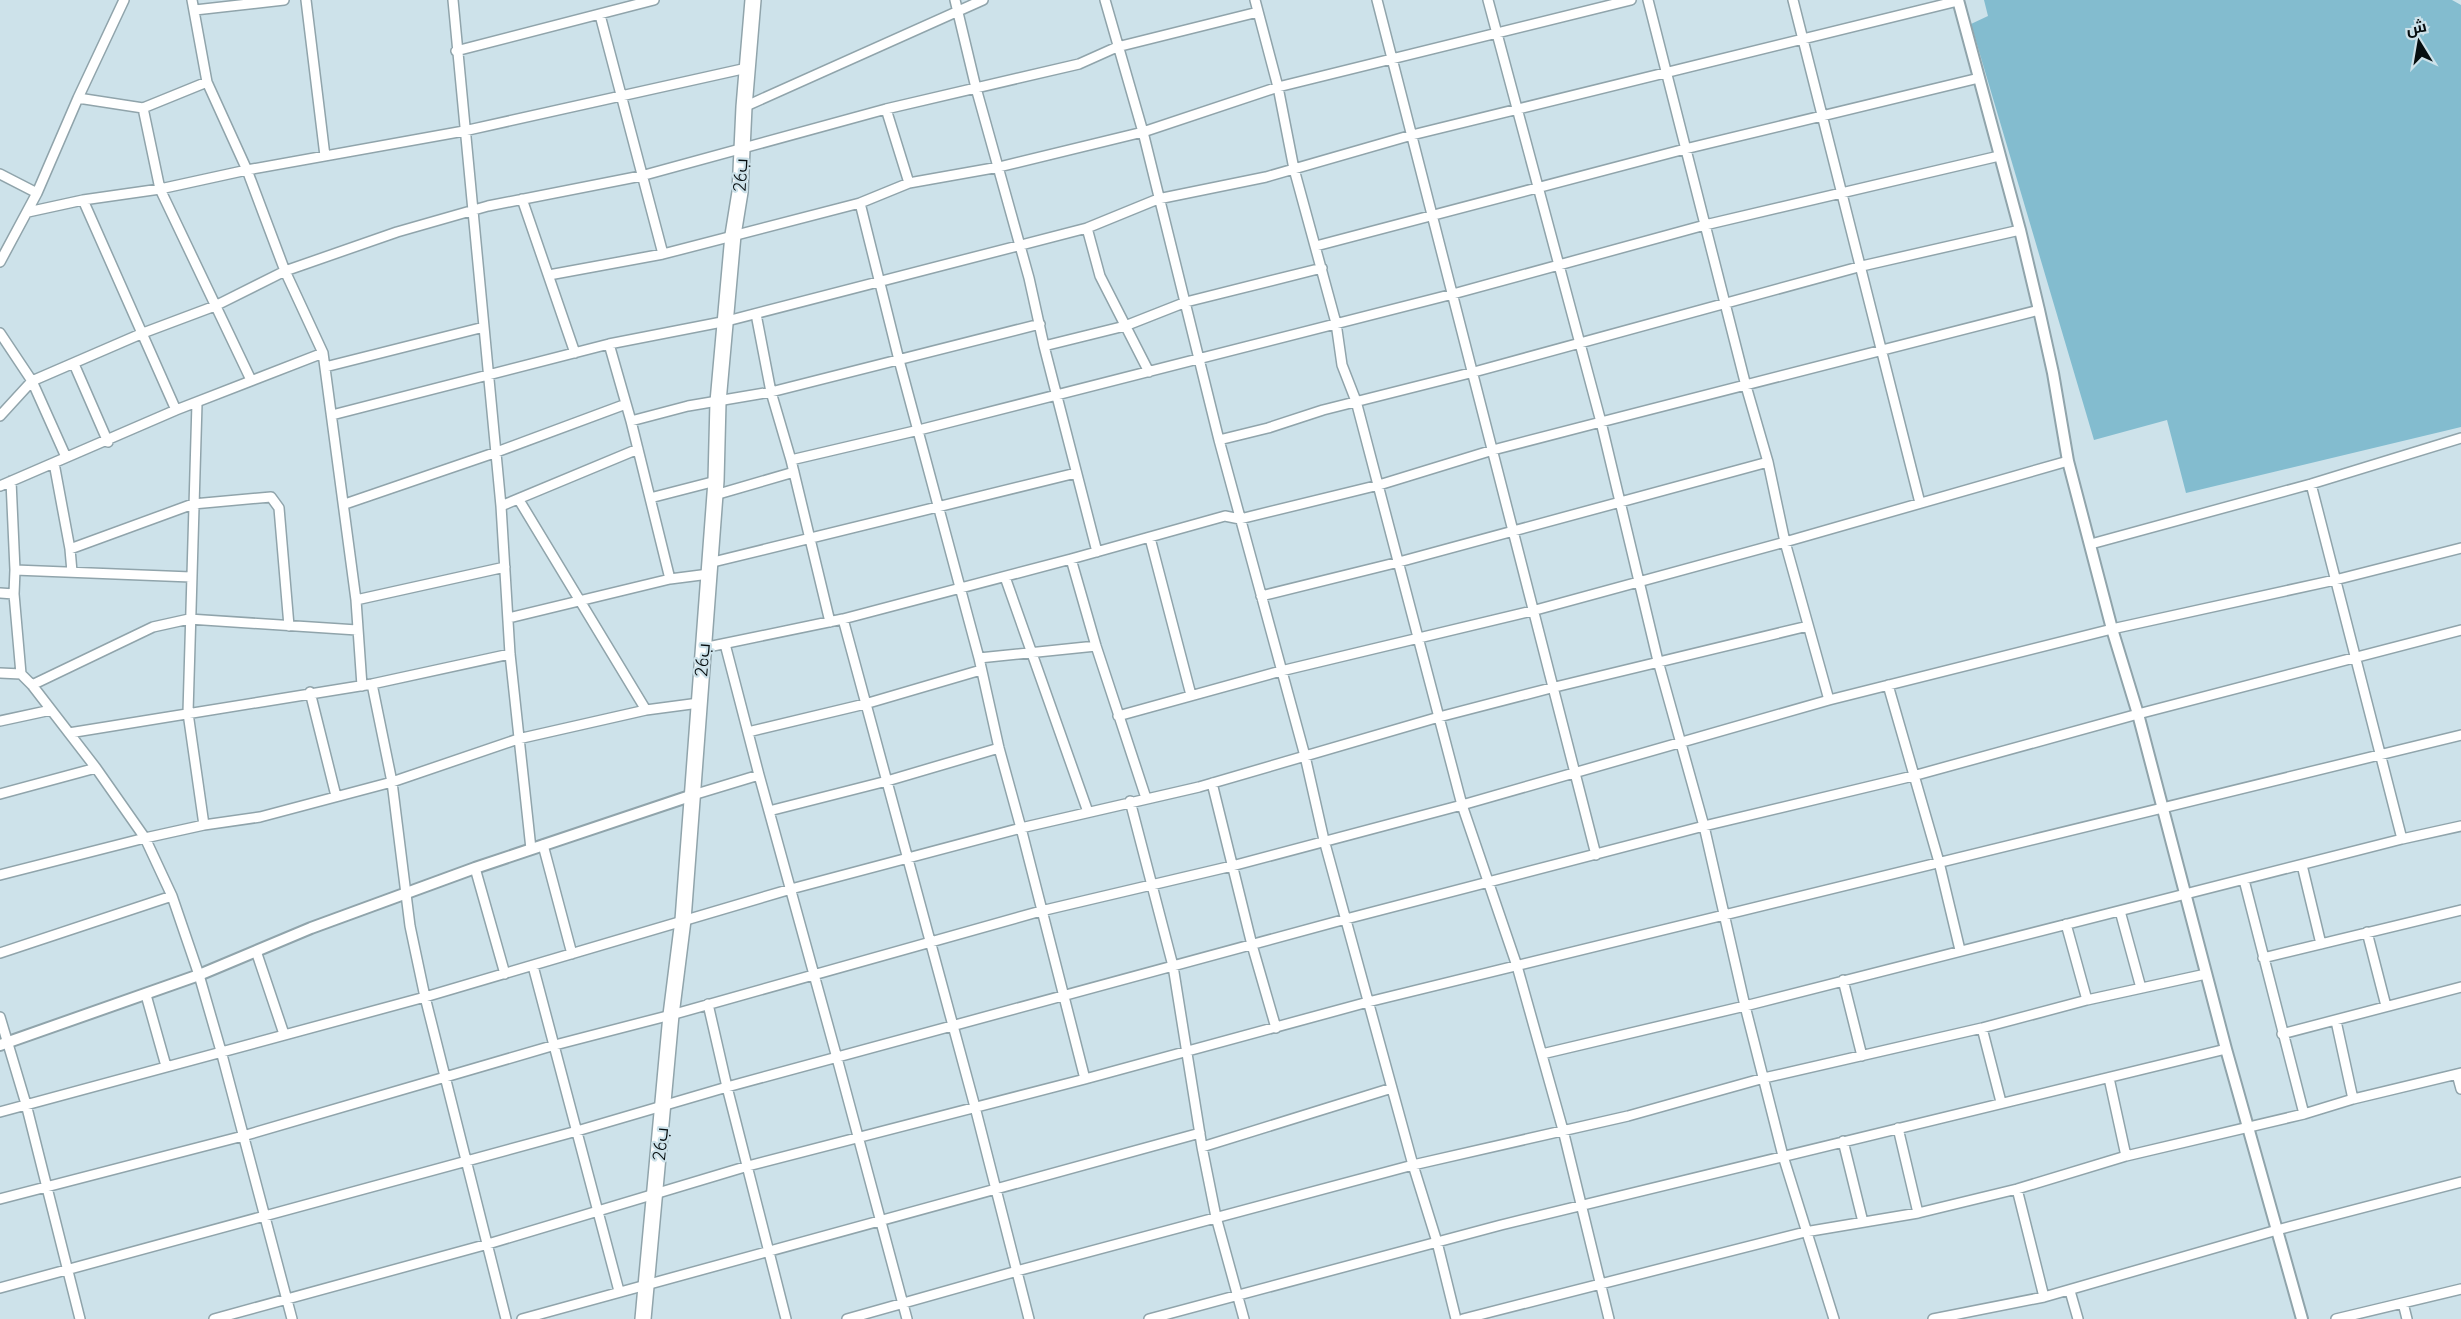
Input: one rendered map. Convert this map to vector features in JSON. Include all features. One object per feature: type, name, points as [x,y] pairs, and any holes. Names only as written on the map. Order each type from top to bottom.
[{"type":"highway","name":"26ب","points":[[643,1319],[671,1015],[683,920],[716,488],[718,402],[733,235],[740,192],[741,149],[753,0]]},
{"type":"street","points":[[0,262],[37,193],[124,0]]},
{"type":"street","points":[[192,0],[207,82],[247,170],[285,272],[323,353],[345,504],[356,600],[357,630],[367,685],[392,782],[410,926],[425,997],[506,1319]]},
{"type":"street","points":[[195,10],[284,0]]},
{"type":"street","points":[[306,0],[325,156]]},
{"type":"street","points":[[453,0],[494,453],[501,506],[510,654],[531,849]]},
{"type":"street","points":[[456,51],[653,0]]},
{"type":"street","points":[[955,0],[976,88],[1020,244],[1097,552]]},
{"type":"street","points":[[744,107],[959,13],[983,0]]},
{"type":"street","points":[[1105,0],[1143,132],[1219,440],[1305,756],[1324,840],[1413,1166],[1437,1242],[1456,1319]]},
{"type":"street","points":[[1255,0],[1278,87],[1294,169],[1336,323],[1342,365],[1356,401],[1379,485],[1462,805],[1516,966],[1542,1054],[1609,1319]]},
{"type":"street","points":[[1377,0],[1474,372],[1551,688],[1596,855]]},
{"type":"street","points":[[1488,0],[1602,422],[1658,661],[1704,826],[1745,1006],[1784,1156],[1805,1232],[1834,1319]]},
{"type":"street","points":[[549,275],[663,254],[860,203],[909,183],[999,167],[1143,132],[1278,87],[1631,0]]},
{"type":"street","points":[[1648,0],[1746,386],[1768,462],[1785,542],[1829,700]]},
{"type":"street","points":[[1793,0],[1920,503]]},
{"type":"street","points":[[332,415],[609,344],[756,314],[1087,228],[1158,199],[1266,177],[1412,135],[1958,0],[2020,230],[2053,373],[2068,461],[2112,629],[2138,714],[2247,1128],[2302,1319]]},
{"type":"street","points":[[0,416],[32,381],[143,333],[215,306],[285,272],[397,232],[471,210],[641,176],[886,109],[1079,64],[1117,47],[1258,12]]},
{"type":"street","points":[[600,15],[663,254]]},
{"type":"street","points":[[28,212],[464,131],[747,68]]},
{"type":"street","points":[[1316,246],[1685,149],[1979,78]]},
{"type":"street","points":[[78,98],[143,108],[207,82]]},
{"type":"street","points":[[143,108],[160,189],[251,380]]},
{"type":"street","points":[[886,109],[909,183]]},
{"type":"street","points":[[791,460],[919,430],[1453,294],[1705,225],[1999,156]]},
{"type":"street","points":[[0,174],[37,193]]},
{"type":"street","points":[[522,199],[575,353]]},
{"type":"street","points":[[83,200],[176,410]]},
{"type":"street","points":[[860,203],[899,360],[979,658],[999,748],[1085,1079]]},
{"type":"street","points":[[1087,228],[1100,276],[1149,372]]},
{"type":"street","points":[[1219,440],[1268,428],[1356,401],[1725,305],[1862,266],[2020,230]]},
{"type":"street","points":[[1044,346],[1125,326],[1186,302],[1322,268]]},
{"type":"street","points":[[703,648],[843,619],[1005,578],[1226,516],[1240,519],[1379,485],[1493,450],[2039,310]]},
{"type":"street","points":[[756,314],[771,392],[791,460],[830,622]]},
{"type":"street","points":[[631,421],[688,406],[771,392],[1040,324]]},
{"type":"street","points":[[325,367],[484,327]]},
{"type":"street","points":[[0,333],[32,381],[66,457]]},
{"type":"street","points":[[609,344],[631,421],[670,579]]},
{"type":"street","points":[[0,486],[66,457],[108,442],[176,410],[323,353]]},
{"type":"street","points":[[74,364],[108,442]]},
{"type":"street","points":[[197,403],[188,713],[204,825]]},
{"type":"street","points":[[345,504],[494,453],[626,404]]},
{"type":"street","points":[[2091,544],[2311,484],[2461,438]]},
{"type":"street","points":[[501,506],[638,449]]},
{"type":"street","points":[[1118,716],[1281,671],[1532,611],[2068,461]]},
{"type":"street","points":[[1260,596],[1399,562],[1768,462]]},
{"type":"street","points":[[54,463],[72,572]]},
{"type":"street","points":[[650,498],[716,488],[794,472]]},
{"type":"street","points":[[509,618],[670,579],[809,539],[1076,473]]},
{"type":"street","points":[[11,481],[14,594],[21,674],[96,768],[145,838],[172,896],[200,975],[266,1215],[291,1319]]},
{"type":"street","points":[[2311,484],[2402,839]]},
{"type":"street","points":[[70,549],[194,504],[271,497],[279,508],[289,626]]},
{"type":"street","points":[[519,500],[646,710]]},
{"type":"street","points":[[1150,538],[1191,695]]},
{"type":"street","points":[[0,1199],[243,1136],[555,1045],[671,1015],[1041,911],[1232,866],[1462,805],[1682,744],[1829,700],[2112,629],[2335,580],[2461,548]]},
{"type":"street","points":[[1071,560],[1118,716],[1146,798]]},
{"type":"street","points":[[356,600],[505,567]]},
{"type":"street","points":[[15,570],[191,577]]},
{"type":"street","points":[[1005,578],[1088,812]]},
{"type":"street","points":[[0,593],[14,594]]},
{"type":"street","points":[[32,685],[153,627],[189,619],[357,630]]},
{"type":"street","points":[[843,619],[864,704],[975,1107],[1029,1319]]},
{"type":"street","points":[[0,1112],[425,997],[791,889],[1021,828],[1212,783],[1439,717],[1551,688],[1808,626]]},
{"type":"street","points":[[0,1288],[1346,919],[1704,826],[1913,776],[2355,656],[2461,630]]},
{"type":"street","points":[[725,644],[907,1319]]},
{"type":"street","points":[[979,658],[1096,646]]},
{"type":"street","points":[[69,733],[310,692],[367,685],[510,654]]},
{"type":"street","points":[[748,732],[864,704],[981,670]]},
{"type":"street","points":[[0,673],[21,674]]},
{"type":"street","points":[[1888,685],[1939,862],[1960,950]]},
{"type":"street","points":[[310,692],[336,796]]},
{"type":"street","points":[[0,875],[145,838],[204,825],[260,817],[392,782],[518,739],[646,710],[699,703]]},
{"type":"street","points":[[0,721],[51,710]]},
{"type":"street","points":[[214,1319],[488,1244],[748,1166],[859,1139],[1368,1002],[2461,735]]},
{"type":"street","points":[[769,811],[887,781],[999,748]]},
{"type":"street","points":[[0,794],[96,768]]},
{"type":"street","points":[[4,1044],[200,975],[256,951],[475,868],[759,775]]},
{"type":"street","points":[[1212,783],[1252,945],[1276,1028]]},
{"type":"street","points":[[1130,801],[1173,966],[1202,1147],[1216,1217],[1244,1319]]},
{"type":"street","points":[[1542,1054],[1745,1006],[1960,950],[2461,826]]},
{"type":"street","points":[[543,845],[572,954]]},
{"type":"street","points":[[2301,865],[2321,944]]},
{"type":"street","points":[[475,868],[505,974]]},
{"type":"street","points":[[2244,880],[2304,1114]]},
{"type":"street","points":[[0,953],[172,896]]},
{"type":"street","points":[[2120,910],[2141,988]]},
{"type":"street","points":[[2263,958],[2461,910]]},
{"type":"street","points":[[2066,924],[2087,1000]]},
{"type":"street","points":[[2367,932],[2386,1006]]},
{"type":"street","points":[[256,951],[284,1034]]},
{"type":"street","points":[[533,966],[620,1291]]},
{"type":"street","points":[[847,1319],[1216,1217],[1413,1166],[1638,1113],[1764,1078],[1982,1028],[2087,1000],[2206,974]]},
{"type":"street","points":[[1843,981],[1862,1056]]},
{"type":"street","points":[[2282,1034],[2461,987]]},
{"type":"street","points":[[146,995],[166,1066]]},
{"type":"street","points":[[708,1004],[786,1319]]},
{"type":"street","points":[[0,1017],[4,1044],[27,1104],[80,1319]]},
{"type":"street","points":[[2336,1021],[2353,1099]]},
{"type":"street","points":[[1982,1028],[2001,1102]]},
{"type":"street","points":[[1149,1319],[1437,1242],[2001,1102],[2226,1049]]},
{"type":"street","points":[[1462,1319],[1805,1232],[1918,1213],[2017,1189],[2126,1156],[2304,1114],[2353,1099],[2459,1073],[2461,1089]]},
{"type":"street","points":[[2109,1078],[2126,1156]]},
{"type":"street","points":[[1202,1147],[1392,1088]]},
{"type":"street","points":[[1898,1128],[1918,1213]]},
{"type":"street","points":[[522,1319],[1200,1133]]},
{"type":"street","points":[[1843,1142],[1863,1222]]},
{"type":"street","points":[[1933,1319],[2070,1291],[2277,1230],[2461,1182]]},
{"type":"street","points":[[2017,1189],[2044,1297]]},
{"type":"street","points":[[2336,1319],[2376,1314],[2403,1303],[2461,1288]]},
{"type":"street","points":[[2070,1291],[2078,1319]]},
{"type":"street","points":[[2403,1303],[2407,1319]]},
{"type":"shaded area","points":[[1984,0],[2452,0],[2461,5],[2461,427],[2186,493],[2167,420],[2094,440],[1971,24],[1988,16]]}]
